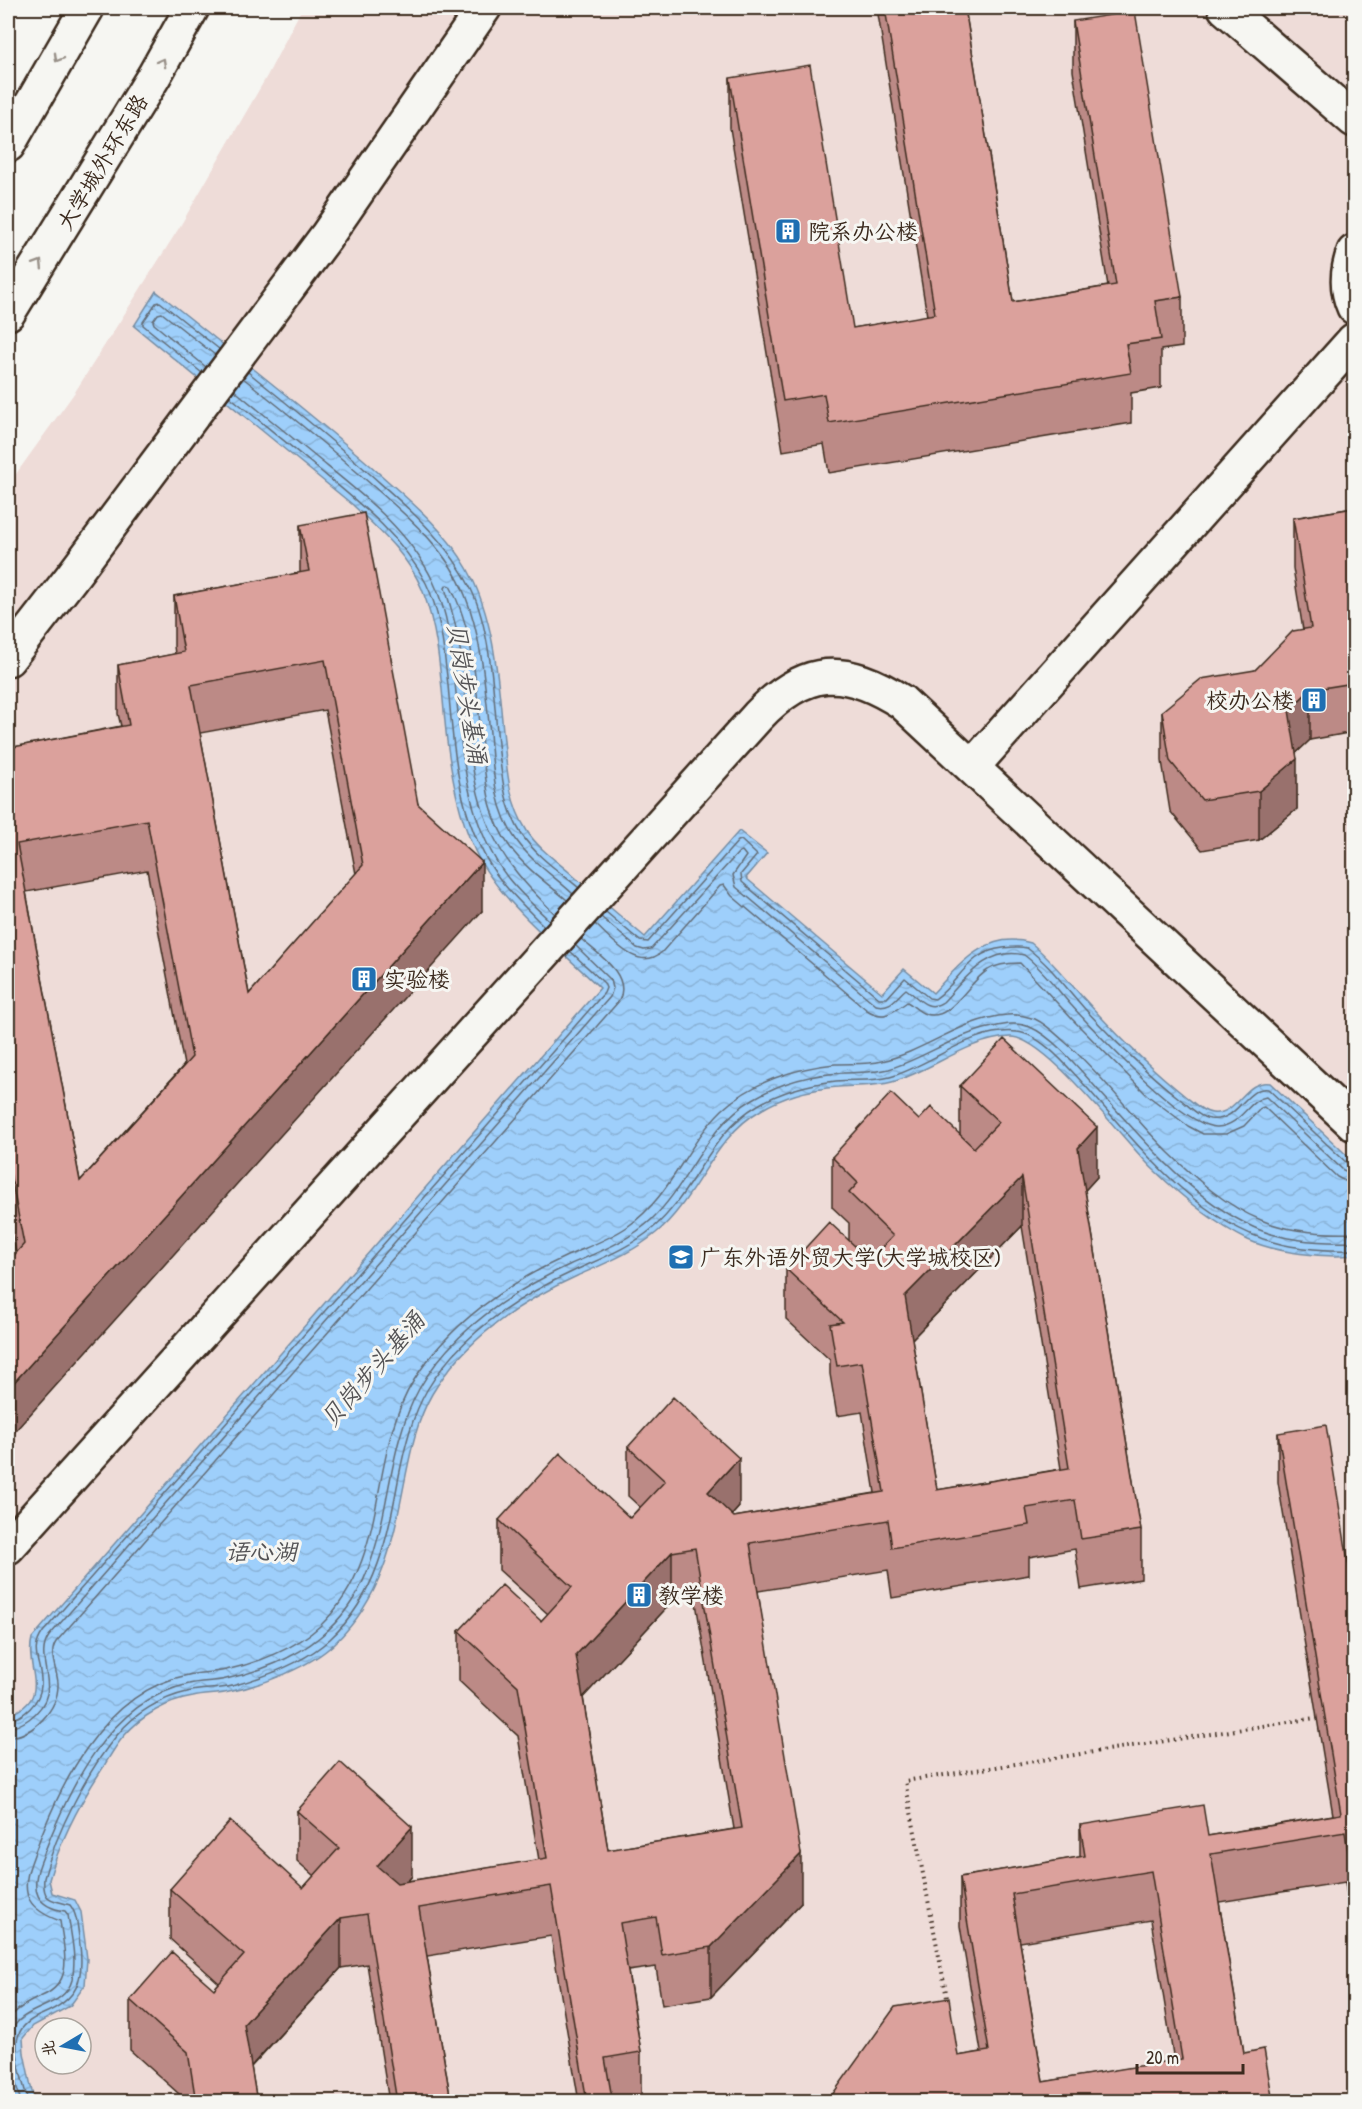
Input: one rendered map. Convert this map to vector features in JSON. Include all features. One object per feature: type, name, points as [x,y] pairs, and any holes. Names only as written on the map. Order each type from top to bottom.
[{"type":"main road","points":[[8,145],[87,8]]},
{"type":"main road","name":"大学城外环东路","points":[[8,313],[148,86],[192,8]]},
{"type":"main road","points":[[8,659],[326,237],[484,8]]},
{"type":"main road","points":[[1225,8],[1354,120]]},
{"type":"main road","points":[[1354,252],[1348,274],[1354,307]]},
{"type":"main road","points":[[973,766],[1354,340]]},
{"type":"main road","points":[[8,1547],[750,725],[785,690],[798,684],[827,676],[855,679],[870,684],[902,702],[1354,1124]]},
{"type":"path","points":[[950,2014],[905,1781],[1331,1715]]},
{"type":"shaded area","name":"广东外语外贸大学(大学城校区)","points":[[302,8],[1354,8],[1354,2101],[8,2102],[8,485],[75,392],[179,228],[267,76]]},
{"type":"water","name":"语心湖","points":[[156,291],[345,443],[410,501],[447,539],[467,568],[489,627],[497,668],[509,782],[520,819],[541,848],[645,937],[739,831],[767,853],[746,878],[882,993],[904,969],[933,993],[964,961],[988,945],[1015,940],[1031,943],[1135,1051],[1201,1109],[1212,1113],[1221,1112],[1235,1104],[1254,1086],[1270,1083],[1354,1162],[1354,1255],[1314,1255],[1272,1248],[1248,1240],[1222,1226],[1187,1200],[1154,1170],[1085,1093],[1044,1054],[1025,1041],[1010,1037],[979,1043],[921,1071],[892,1082],[808,1091],[788,1097],[761,1110],[730,1136],[671,1219],[656,1233],[628,1252],[556,1286],[515,1310],[477,1340],[445,1374],[432,1394],[418,1425],[384,1568],[364,1607],[335,1643],[313,1660],[271,1680],[220,1694],[183,1699],[155,1710],[138,1722],[118,1743],[72,1821],[49,1880],[52,1893],[75,1900],[81,1912],[87,1959],[85,1985],[70,2006],[52,2016],[33,2016],[33,2026],[23,2038],[34,2101],[8,2102],[8,1715],[22,1708],[34,1692],[31,1661],[32,1638],[600,988],[514,906],[485,869],[469,838],[460,811],[451,769],[433,626],[422,589],[409,565],[392,543],[353,505],[134,326]]},
{"type":"building","name":"院系办公楼","points":[[885,8],[965,8],[1013,302],[1116,285],[1073,21],[1135,11],[1182,297],[1155,301],[1161,339],[1126,344],[1131,373],[829,423],[824,394],[783,401],[730,78],[810,65],[853,328],[935,314]]},
{"type":"building","points":[[1354,508],[1354,683],[1310,690],[1289,710],[1297,759],[1259,791],[1202,800],[1170,761],[1162,711],[1201,679],[1255,670],[1293,631],[1311,628],[1293,518]]},
{"type":"building","name":"实验楼","points":[[364,513],[418,804],[482,862],[8,1389],[8,1262],[24,1244],[8,1162],[8,748],[129,725],[118,665],[184,652],[174,596],[309,571],[300,525]],"holes":[[[325,660],[363,865],[249,994],[191,685]],[[147,820],[192,1057],[80,1181],[17,844]]]},
{"type":"building","name":"教学楼","points":[[1004,1039],[1097,1127],[1078,1148],[1141,1530],[1081,1539],[1075,1500],[1026,1508],[1029,1525],[892,1548],[888,1520],[750,1543],[801,1854],[711,1947],[662,1955],[656,1917],[620,1923],[641,2052],[605,2058],[612,2098],[587,2102],[551,1886],[419,1908],[451,2102],[397,2102],[367,1914],[341,1918],[244,2024],[257,2102],[196,2102],[188,2052],[130,2000],[172,1952],[214,1989],[244,1955],[170,1889],[230,1821],[303,1888],[339,1848],[297,1811],[340,1762],[412,1827],[377,1866],[397,1883],[547,1858],[518,1686],[459,1631],[502,1585],[541,1621],[572,1587],[499,1520],[560,1453],[630,1518],[665,1481],[628,1447],[673,1397],[739,1458],[708,1492],[734,1517],[884,1492],[862,1362],[837,1366],[830,1324],[843,1322],[786,1269],[829,1222],[870,1260],[893,1236],[849,1193],[858,1183],[832,1157],[891,1093],[919,1120],[931,1107],[974,1148],[999,1122],[960,1086]],"holes":[[[1022,1177],[1069,1468],[937,1490],[905,1296]],[[695,1548],[742,1828],[608,1850],[576,1655],[672,1552]]]},
{"type":"building","points":[[1326,1425],[1354,1598],[1354,1871],[1351,1872],[1345,1832],[1211,1854],[1244,2053],[1264,2049],[1273,2102],[827,2102],[895,2007],[949,1998],[958,2056],[989,2051],[960,1877],[1085,1856],[1080,1825],[1203,1805],[1208,1836],[1341,1814],[1278,1433]],"holes":[[[1151,1871],[1182,2059],[1043,2082],[1012,1894]]]},
{"type":"place","name":"院系办公楼","points":[[788,231]]},
{"type":"place","name":"校办公楼","points":[[1314,700]]},
{"type":"place","name":"实验楼","points":[[364,979]]},
{"type":"place","name":"广东外语外贸大学(大学城校区)","points":[[681,1257]]},
{"type":"place","name":"教学楼","points":[[639,1595]]},
{"type":"water label","name":"贝岗步头基涌","points":[[468,693]]},
{"type":"water label","name":"贝岗步头基涌","points":[[372,1369]]}]
